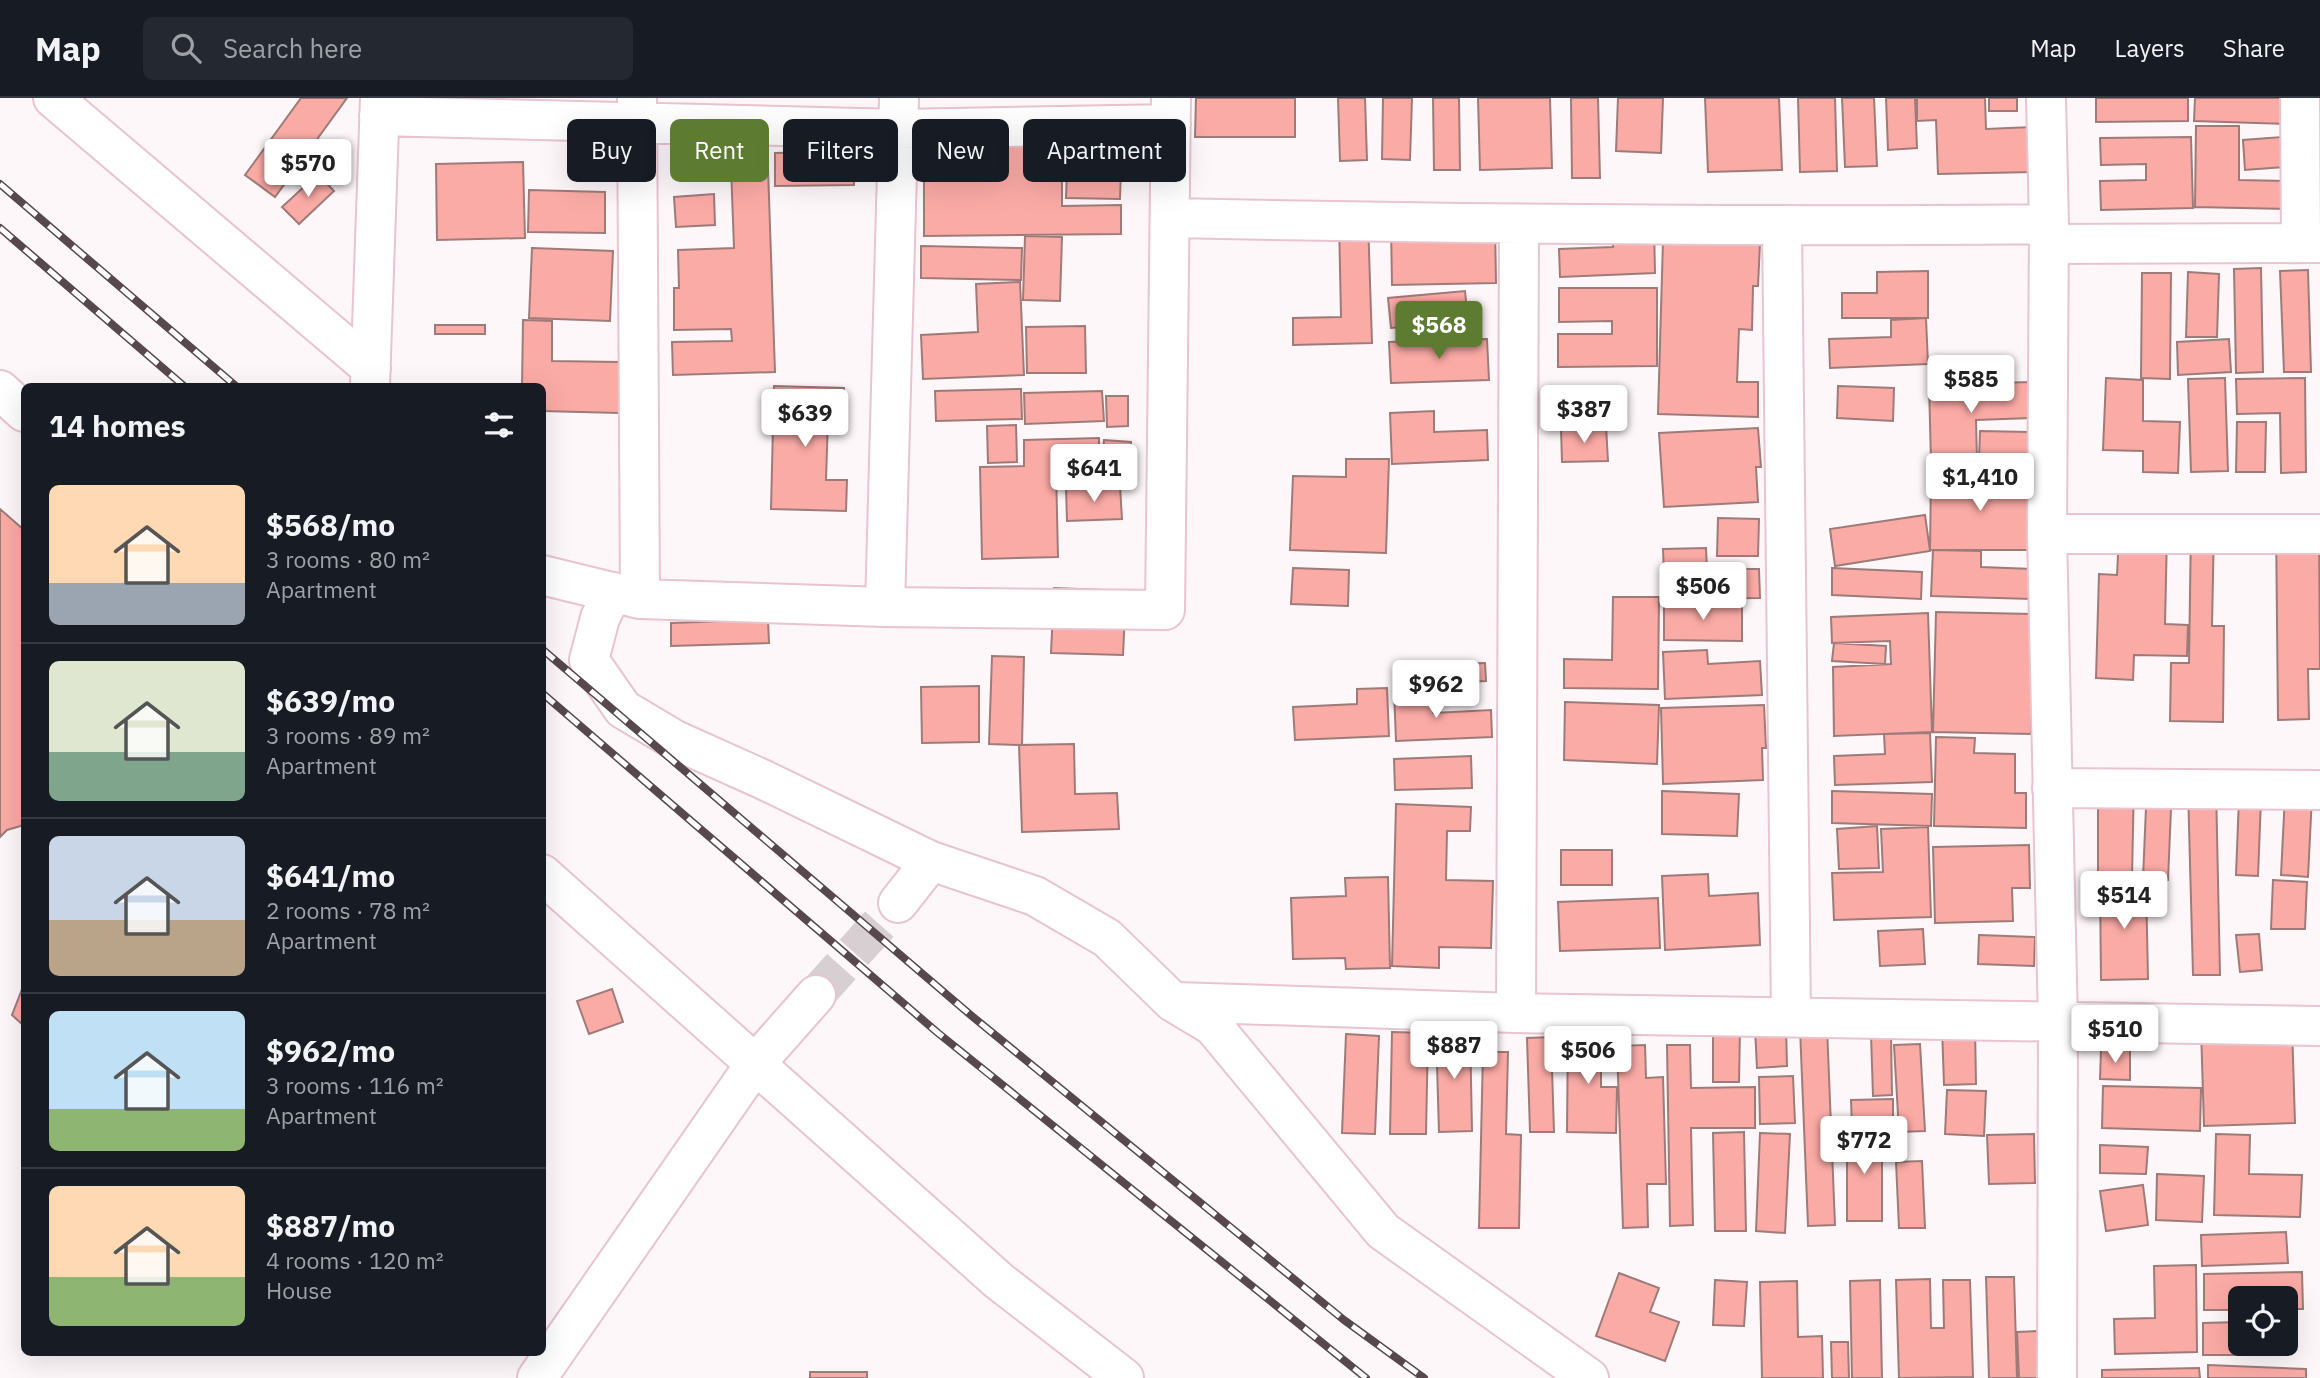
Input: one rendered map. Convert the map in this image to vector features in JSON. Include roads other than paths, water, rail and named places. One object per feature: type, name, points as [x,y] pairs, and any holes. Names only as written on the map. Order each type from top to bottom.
[{"type":"street","points":[[53,98],[370,377]]},
{"type":"street","points":[[2046,98],[2049,234],[2047,534],[2058,1023],[2057,1378]]},
{"type":"street","points":[[1170,218],[1518,225],[1782,226],[2311,243],[2300,98]]},
{"type":"street","points":[[370,377],[380,107],[899,113],[1171,111],[1166,610],[885,607],[626,596],[546,576]]},
{"type":"street","points":[[637,109],[626,596],[600,618],[589,660],[623,709],[675,740],[931,861],[1035,896],[1107,938],[1173,1002],[1213,1026],[1383,1231],[1589,1378]]},
{"type":"street","points":[[885,607],[899,113]]},
{"type":"street","points":[[1516,1013],[1518,225]]},
{"type":"street","points":[[1782,226],[1791,1017]]},
{"type":"street","points":[[0,390],[21,409]]},
{"type":"street","points":[[2047,534],[2320,534]]},
{"type":"street","points":[[2052,788],[2320,790]]},
{"type":"street","points":[[898,903],[931,861]]},
{"type":"street","points":[[546,878],[999,1281],[1124,1378]]},
{"type":"street","points":[[537,1378],[755,1063],[816,995]]},
{"type":"street","points":[[1173,1002],[1516,1013],[2320,1026]]},
{"type":"tunnel","points":[[816,995],[898,903]]},
{"type":"railway","points":[[0,184],[232,383]]},
{"type":"railway","points":[[0,228],[180,383]]},
{"type":"railway","points":[[546,652],[973,1017],[1344,1320],[1424,1378]]},
{"type":"railway","points":[[546,696],[938,1033],[1366,1378]]}]
